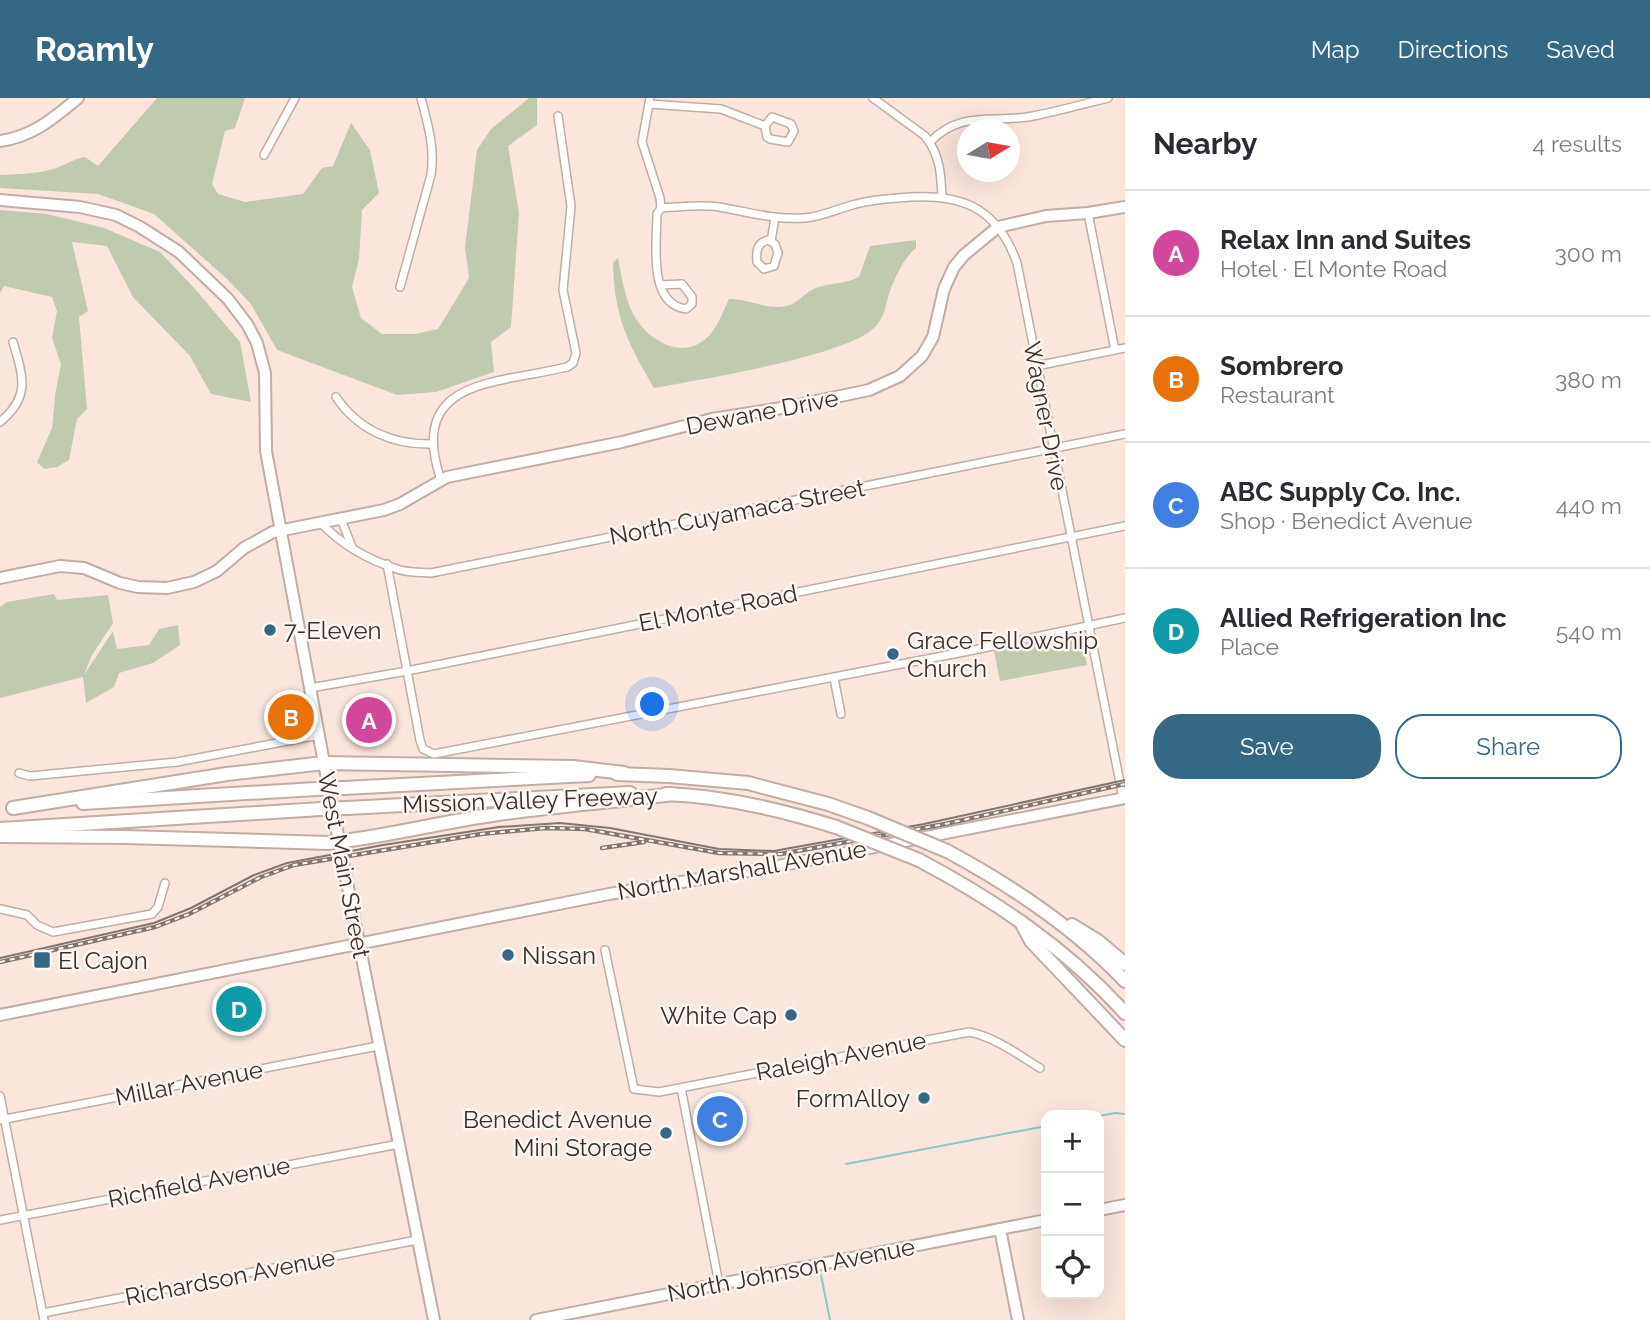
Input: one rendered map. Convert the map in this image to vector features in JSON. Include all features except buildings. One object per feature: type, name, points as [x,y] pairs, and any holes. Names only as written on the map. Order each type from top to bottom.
[{"type":"highway","points":[[7,809],[227,774],[324,763],[559,767],[624,773]]},
{"type":"highway","name":"Mission Valley Freeway","points":[[7,809],[624,773],[748,783],[828,804],[947,850],[996,877],[1060,922],[1125,981]]},
{"type":"highway","name":"Mission Valley Freeway","points":[[0,829],[597,793],[672,794],[793,814],[836,827],[919,860],[972,888],[1019,918],[1063,953],[1125,1013]]},
{"type":"highway","points":[[0,836],[339,842],[496,814],[672,794]]},
{"type":"highway","points":[[1028,900],[1098,941],[1125,964]]},
{"type":"highway","points":[[1019,918],[1031,941],[1125,1040]]},
{"type":"main road","points":[[0,141],[20,137],[40,128],[78,98]]},
{"type":"main road","name":"West Main Street","points":[[0,200],[80,206],[116,215],[159,237],[179,252],[235,306],[253,333],[263,363],[266,384],[266,451],[378,1046],[433,1320]]},
{"type":"main road","name":"Dewane Drive","points":[[320,523],[400,504],[441,480],[465,473],[622,442],[712,419],[869,390],[896,379],[916,364],[931,342],[944,289],[959,260],[998,227],[1046,216],[1125,207]]},
{"type":"main road","points":[[0,578],[60,566],[84,568],[120,583],[138,587],[167,588],[194,582],[217,571],[244,548],[281,529],[320,523]]},
{"type":"main road","name":"North Marshall Avenue","points":[[0,1015],[609,894],[778,866],[1124,798]]},
{"type":"main road","points":[[1104,1209],[1125,1205]]},
{"type":"main road","name":"North Johnson Avenue","points":[[536,1320],[1041,1221]]},
{"type":"main road","points":[[1000,1229],[1018,1320]]},
{"type":"street","points":[[264,155],[295,98]]},
{"type":"street","points":[[400,287],[433,161],[431,134],[421,98]]},
{"type":"street","points":[[873,98],[930,142],[940,165],[942,197]]},
{"type":"street","points":[[930,142],[936,135],[975,118],[1026,117],[1108,98]]},
{"type":"street","points":[[661,285],[682,284],[692,297],[692,304],[686,309],[673,305],[661,285],[656,265],[660,198],[642,142],[650,101],[721,110],[765,126]]},
{"type":"street","points":[[441,480],[432,444],[436,421],[442,409],[460,393],[476,385],[556,370],[573,363],[576,354],[563,290],[571,206],[558,116]]},
{"type":"street","name":"Wagner Drive","points":[[661,208],[705,206],[775,218],[807,218],[867,202],[926,195],[973,207],[1006,235],[1017,263],[1124,798]]},
{"type":"street","points":[[1088,213],[1115,350]]},
{"type":"street","points":[[771,241],[775,218]]},
{"type":"street","points":[[0,422],[14,411],[21,396],[22,378],[13,342]]},
{"type":"street","points":[[1036,366],[1125,348]]},
{"type":"street","points":[[336,397],[354,418],[376,433],[415,444],[432,444]]},
{"type":"street","name":"North Cuyamaca Street","points":[[320,523],[335,538],[387,565],[399,570],[431,573],[1125,434]]},
{"type":"street","points":[[341,519],[352,548]]},
{"type":"street","name":"El Monte Road","points":[[310,688],[407,671],[1125,526]]},
{"type":"street","points":[[387,565],[423,749],[434,754],[1125,618]]},
{"type":"street","points":[[834,677],[841,714]]},
{"type":"street","points":[[19,773],[30,776],[177,762],[319,735]]},
{"type":"street","points":[[0,909],[18,911],[27,915],[37,925],[53,932],[152,914],[158,907],[166,883]]},
{"type":"street","name":"Raleigh Avenue","points":[[605,950],[634,1089],[659,1092],[969,1032],[989,1038],[1040,1068]]},
{"type":"street","name":"Millar Avenue","points":[[2,1119],[378,1046]]},
{"type":"street","points":[[681,1088],[719,1284]]},
{"type":"street","points":[[0,1096],[2,1119],[44,1316]]},
{"type":"street","name":"Richfield Avenue","points":[[0,1220],[399,1143]]},
{"type":"street","name":"Richardson Avenue","points":[[44,1316],[416,1240]]},
{"type":"green space","points":[[157,98],[245,98],[235,128],[225,131],[212,184],[218,194],[245,202],[303,194],[322,168],[333,166],[351,123],[370,150],[379,193],[362,210],[359,259],[352,287],[361,318],[382,334],[415,334],[438,329],[469,278],[465,247],[477,150],[491,129],[529,98],[537,98],[537,125],[508,146],[519,213],[511,327],[491,342],[494,372],[436,392],[397,395],[277,350],[251,304],[154,214],[98,194],[0,188],[0,175],[47,171],[85,157],[98,166]]},
{"type":"green space","points":[[0,210],[47,214],[104,228],[160,252],[240,342],[251,402],[211,394],[190,356],[133,297],[107,246],[72,242],[88,311],[79,317],[87,409],[77,419],[69,460],[57,467],[44,469],[37,462],[52,428],[61,364],[52,338],[57,311],[52,297],[4,286],[0,293]]},
{"type":"green space","points":[[916,240],[916,248],[898,272],[884,313],[875,327],[860,338],[835,348],[736,373],[654,388],[624,329],[616,299],[613,263],[618,258],[630,307],[642,327],[660,342],[682,348],[693,346],[712,332],[729,299],[771,307],[790,305],[816,288],[859,277],[870,246]]},
{"type":"green space","points":[[54,594],[57,600],[108,595],[113,623],[92,655],[84,675],[113,631],[117,649],[149,645],[159,629],[178,625],[180,645],[153,663],[119,673],[114,687],[86,703],[83,677],[0,698],[0,607],[7,602]]},
{"type":"green space","points":[[1081,635],[1087,665],[1000,681],[994,651]]},
{"type":"waterway","points":[[1104,1115],[1125,1114]]},
{"type":"waterway","points":[[846,1164],[1041,1127]]},
{"type":"waterway","points":[[821,1275],[830,1320]]},
{"type":"tram line","points":[[0,958],[154,923],[191,908],[254,875],[287,863],[383,845],[499,827],[560,823],[610,828],[719,849],[774,851],[924,824],[1125,780]]},
{"type":"railway","points":[[0,962],[155,927],[189,914],[261,877],[294,865],[481,834],[545,828],[585,829],[719,853],[781,854],[945,824],[1125,784]]},
{"type":"railway","points":[[602,848],[644,842]]},
{"type":"place","name":"7-Eleven","points":[[270,630]]},
{"type":"place","name":"Grace Fellowship Church","points":[[893,654]]},
{"type":"place","name":"Sombrero","points":[[291,717]]},
{"type":"place","name":"Relax Inn and Suites","points":[[369,720]]},
{"type":"place","name":"Nissan","points":[[508,955]]},
{"type":"place","name":"El Cajon","points":[[42,960]]},
{"type":"place","name":"Allied Refrigeration Inc","points":[[239,1009]]},
{"type":"place","name":"White Cap","points":[[791,1015]]},
{"type":"place","name":"FormAlloy","points":[[924,1098]]},
{"type":"place","name":"ABC Supply Co. Inc.","points":[[720,1119]]},
{"type":"place","name":"Benedict Avenue Mini Storage","points":[[666,1133]]}]
